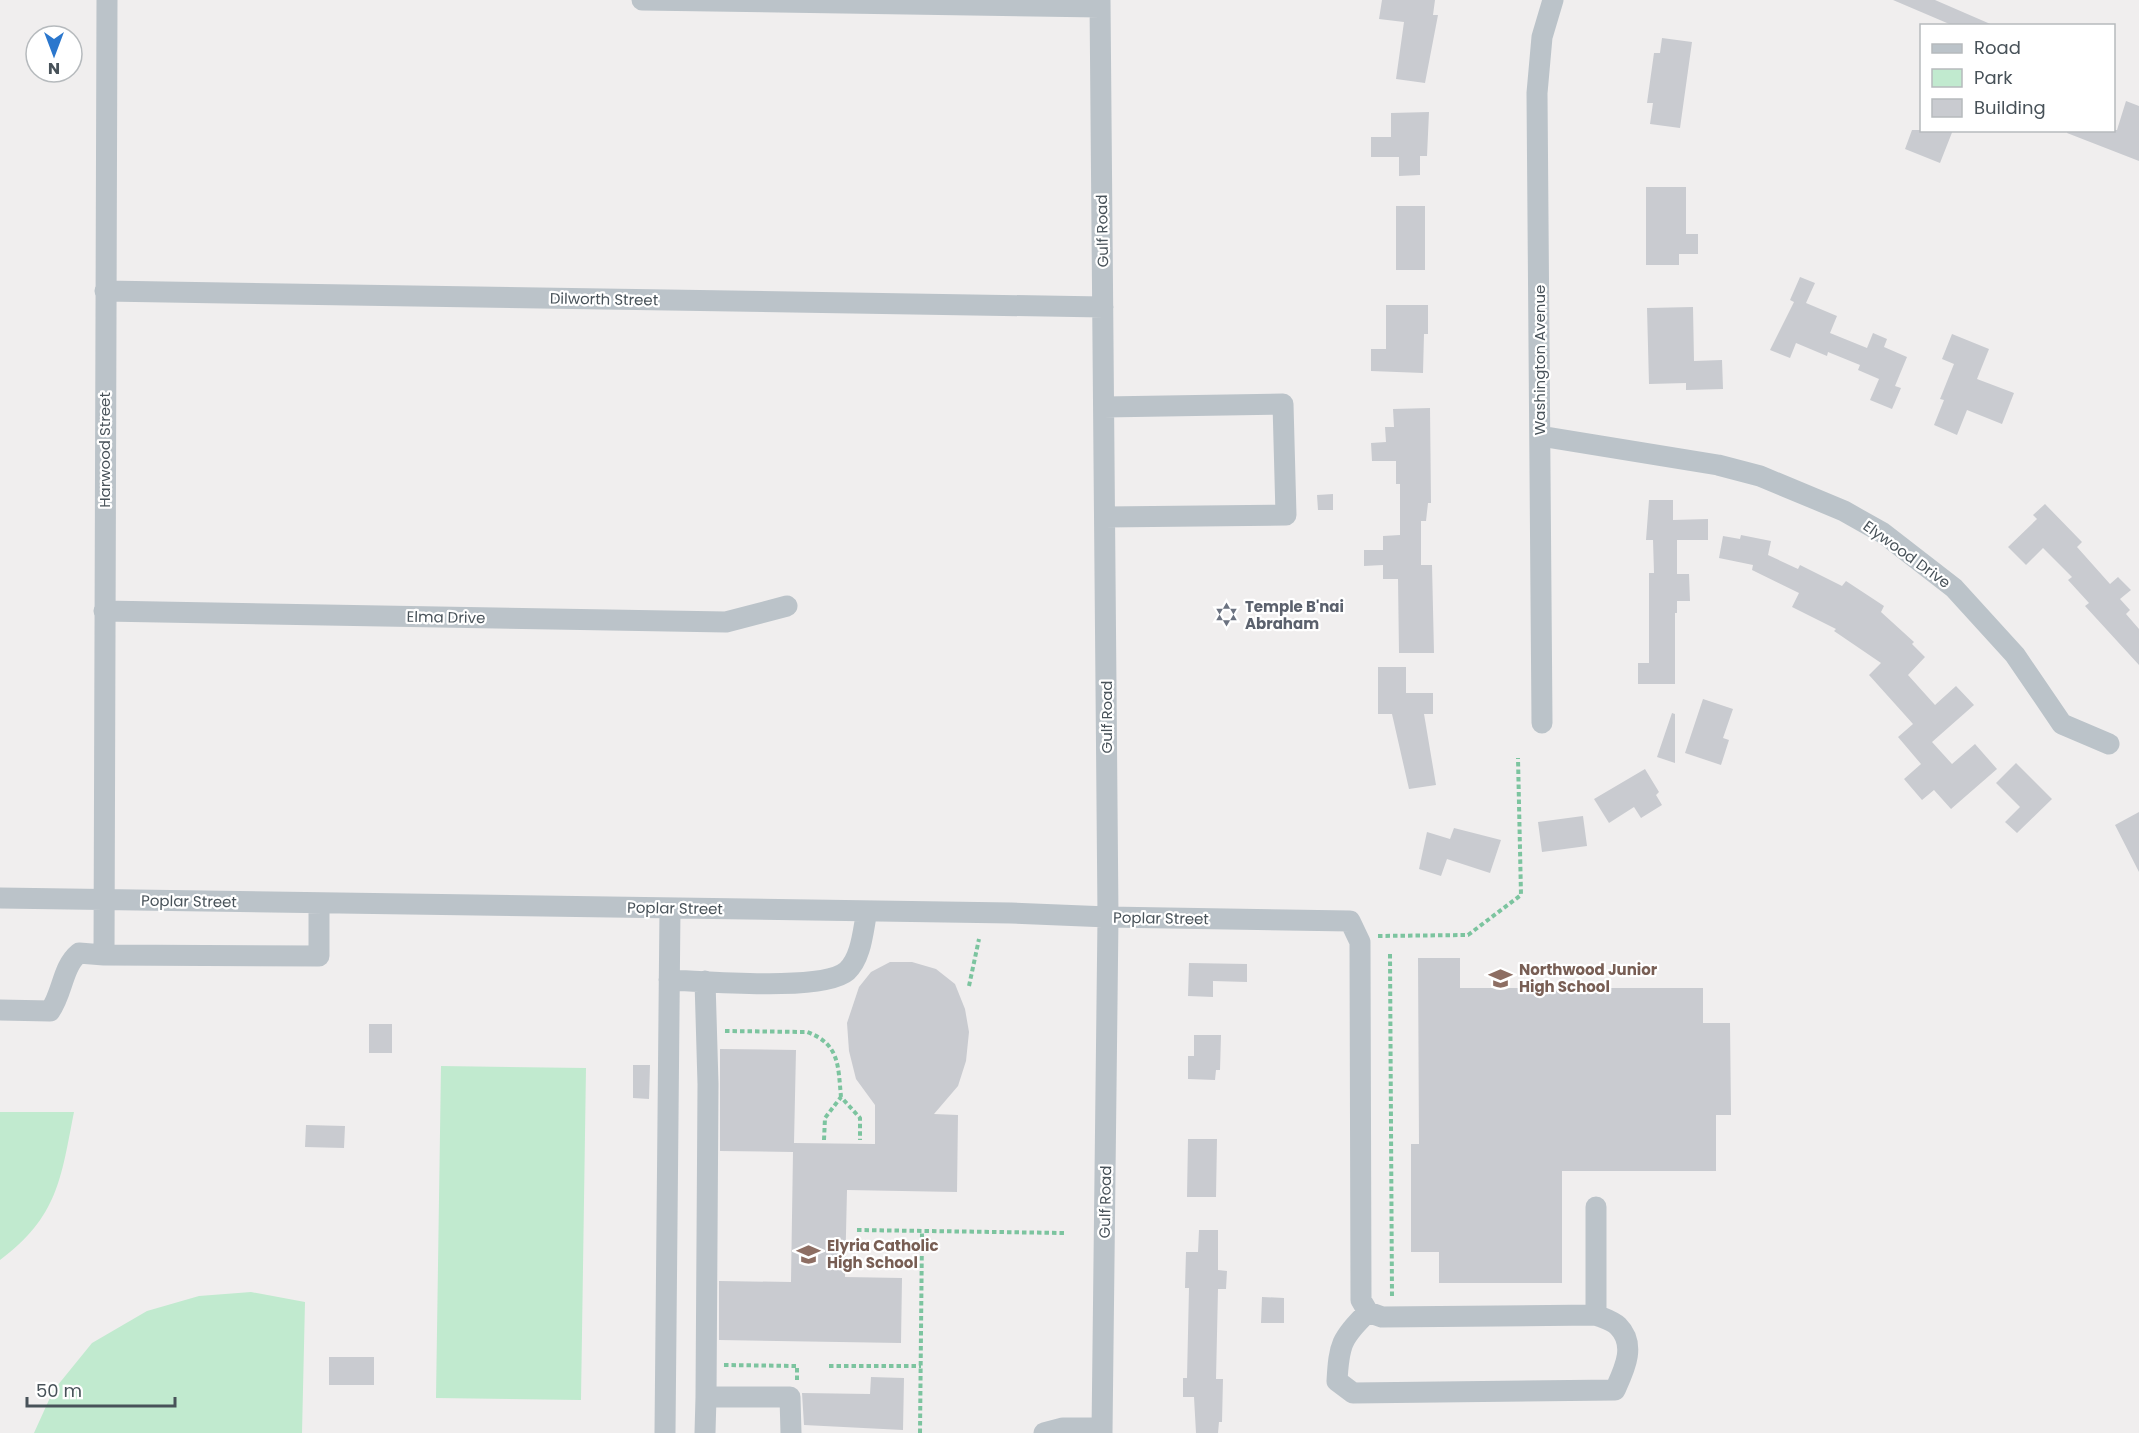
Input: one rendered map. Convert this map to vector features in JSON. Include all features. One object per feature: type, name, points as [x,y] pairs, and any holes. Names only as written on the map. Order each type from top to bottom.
[{"type":"street","name":"Harwood Street","points":[[104,955],[102,899],[106,0]]},
{"type":"street","points":[[642,0],[1100,3]]},
{"type":"street","name":"Washington Avenue","points":[[1542,723],[1537,93],[1542,37],[1553,0]]},
{"type":"street","name":"Gulf Road","points":[[1100,3],[1108,917],[1102,1430]]},
{"type":"street","name":"Dilworth Street","points":[[105,291],[1103,307]]},
{"type":"street","points":[[1104,407],[1283,404],[1286,515],[1105,517]]},
{"type":"street","name":"Elywood Drive","points":[[1540,436],[1718,465],[1760,476],[1844,511],[1883,533],[1954,588],[2015,655],[2062,724],[2109,744]]},
{"type":"street","name":"Elma Drive","points":[[104,611],[726,622],[787,606]]},
{"type":"street","name":"Poplar Street","points":[[0,898],[867,910],[1108,917],[1354,928]]},
{"type":"street","points":[[0,1010],[50,1011],[58,999],[71,960],[80,953],[319,957],[319,903]]},
{"type":"street","points":[[665,1433],[670,908]]},
{"type":"street","points":[[669,980],[788,983],[825,981],[846,971],[857,957],[867,910]]},
{"type":"street","points":[[1354,928],[1361,1300],[1368,1312],[1382,1317],[1596,1315],[1618,1326],[1629,1345],[1626,1367],[1615,1390],[1353,1393],[1337,1381],[1338,1352],[1349,1331],[1368,1312]]},
{"type":"street","points":[[705,981],[708,1084],[705,1433]]},
{"type":"street","points":[[1596,1207],[1596,1315]]},
{"type":"street","points":[[706,1396],[790,1397],[791,1433]]},
{"type":"street","points":[[1044,1433],[1063,1428],[1102,1430]]},
{"type":"path","points":[[1354,928],[1468,935],[1521,895],[1518,758]]},
{"type":"path","points":[[969,986],[979,939]]},
{"type":"path","points":[[1390,954],[1392,1297]]},
{"type":"path","points":[[715,1031],[807,1032],[819,1036],[831,1047],[838,1064],[841,1097],[860,1118],[860,1140]]},
{"type":"path","points":[[824,1140],[825,1118],[841,1097]]},
{"type":"path","points":[[857,1230],[1065,1233]]},
{"type":"path","points":[[920,1433],[922,1231]]},
{"type":"path","points":[[830,1366],[921,1366]]},
{"type":"green space","points":[[441,1066],[586,1068],[581,1400],[436,1398]]},
{"type":"green space","points":[[0,1112],[74,1112],[54,1195],[34,1228],[0,1260]]},
{"type":"green space","points":[[251,1292],[305,1302],[302,1433],[34,1433],[53,1391],[92,1343],[147,1311],[199,1296]]},
{"type":"building","points":[[1382,0],[1435,0],[1433,15],[1438,15],[1425,83],[1396,79],[1404,22],[1379,19]]},
{"type":"building","points":[[1893,0],[1935,0],[1990,24],[1949,24]]},
{"type":"building","points":[[1662,38],[1692,42],[1680,128],[1650,124],[1653,103],[1647,103],[1654,53],[1660,53]]},
{"type":"building","points":[[2126,101],[2139,106],[2139,161],[2067,133],[2115,132]]},
{"type":"building","points":[[1429,112],[1427,156],[1420,156],[1420,175],[1399,176],[1399,157],[1371,157],[1371,137],[1391,137],[1391,113]]},
{"type":"building","points":[[1912,130],[1952,132],[1940,163],[1905,149]]},
{"type":"building","points":[[1646,187],[1686,187],[1686,234],[1698,234],[1698,254],[1679,254],[1679,265],[1646,265]]},
{"type":"building","points":[[1396,206],[1425,206],[1425,270],[1396,270]]},
{"type":"building","points":[[1800,277],[1815,283],[1806,303],[1837,316],[1830,333],[1867,348],[1873,333],[1887,339],[1884,347],[1907,357],[1895,386],[1901,388],[1892,409],[1870,400],[1879,379],[1858,370],[1860,365],[1828,352],[1827,356],[1796,343],[1790,358],[1770,350],[1794,302],[1790,300]]},
{"type":"building","points":[[1386,305],[1428,305],[1428,334],[1424,334],[1423,373],[1371,371],[1371,349],[1386,349]]},
{"type":"building","points":[[1693,307],[1694,361],[1722,360],[1723,389],[1686,390],[1686,383],[1649,384],[1647,308]]},
{"type":"building","points":[[1952,334],[1989,349],[1977,379],[2014,393],[2002,424],[1967,410],[1957,435],[1934,425],[1944,400],[1940,399],[1954,364],[1942,359]]},
{"type":"building","points":[[1430,408],[1431,503],[1428,503],[1426,521],[1421,521],[1421,565],[1432,565],[1434,653],[1399,653],[1398,579],[1383,579],[1383,565],[1364,566],[1364,550],[1383,550],[1383,536],[1400,535],[1400,484],[1396,484],[1396,461],[1372,461],[1371,443],[1386,442],[1385,427],[1394,427],[1393,409]]},
{"type":"building","points":[[1333,494],[1333,510],[1318,510],[1317,495]]},
{"type":"building","points":[[1649,500],[1673,500],[1673,520],[1708,519],[1708,540],[1677,540],[1677,574],[1689,574],[1690,601],[1677,601],[1675,684],[1638,684],[1638,663],[1649,663],[1649,573],[1654,573],[1653,540],[1646,540]]},
{"type":"building","points":[[2045,504],[2082,542],[2077,547],[2110,584],[2118,577],[2131,590],[2120,599],[2130,610],[2126,614],[2139,629],[2139,665],[2085,606],[2089,603],[2068,580],[2072,577],[2043,548],[2026,565],[2008,547],[2037,519],[2033,515]]},
{"type":"building","points":[[1741,535],[1771,541],[1768,555],[1798,569],[1800,565],[1842,586],[1846,581],[1884,606],[1881,612],[1914,642],[1912,644],[1925,657],[1908,675],[1935,705],[1956,686],[1974,705],[1932,742],[1952,764],[1975,744],[1997,769],[1951,809],[1934,790],[1922,800],[1904,779],[1921,764],[1898,737],[1913,724],[1869,675],[1881,663],[1834,631],[1836,629],[1792,607],[1799,593],[1752,570],[1753,565],[1719,558],[1723,536],[1740,539]]},
{"type":"building","points":[[1378,667],[1406,667],[1406,693],[1433,693],[1433,714],[1424,714],[1436,785],[1409,789],[1392,714],[1378,714]]},
{"type":"building","points":[[1703,699],[1733,709],[1723,738],[1729,740],[1721,765],[1685,753]]},
{"type":"building","points":[[1672,713],[1675,714],[1675,763],[1657,757]]},
{"type":"building","points":[[2016,763],[2052,799],[2017,833],[2005,822],[2020,807],[1996,783]]},
{"type":"building","points":[[1645,769],[1659,792],[1656,795],[1662,805],[1641,818],[1634,807],[1609,823],[1594,799]]},
{"type":"building","points":[[2139,812],[2139,872],[2115,825]]},
{"type":"building","points":[[1583,816],[1587,846],[1542,852],[1538,822]]},
{"type":"building","points":[[1454,828],[1501,840],[1490,873],[1447,859],[1441,876],[1419,869],[1427,832],[1450,839]]},
{"type":"building","points":[[1418,958],[1460,958],[1460,988],[1703,988],[1703,1023],[1730,1023],[1731,1115],[1716,1115],[1716,1171],[1562,1171],[1562,1283],[1439,1283],[1439,1252],[1411,1252],[1411,1144],[1419,1144]]},
{"type":"building","points":[[890,962],[912,962],[936,969],[955,984],[965,1009],[969,1032],[966,1061],[958,1086],[934,1114],[958,1115],[957,1192],[847,1190],[845,1277],[902,1278],[901,1343],[719,1340],[719,1281],[791,1282],[793,1152],[720,1151],[720,1049],[796,1050],[794,1143],[875,1144],[875,1105],[856,1079],[849,1051],[847,1023],[859,987],[871,972]]},
{"type":"building","points":[[1189,963],[1247,964],[1247,982],[1213,981],[1213,997],[1188,996]]},
{"type":"building","points":[[369,1024],[392,1024],[392,1053],[369,1053]]},
{"type":"building","points":[[1194,1035],[1221,1035],[1220,1070],[1216,1070],[1215,1080],[1188,1079],[1188,1056],[1194,1056]]},
{"type":"building","points":[[633,1065],[650,1065],[649,1099],[633,1098]]},
{"type":"building","points":[[306,1125],[345,1126],[344,1148],[305,1147]]},
{"type":"building","points":[[1188,1139],[1217,1139],[1216,1197],[1187,1197]]},
{"type":"building","points":[[1199,1230],[1218,1230],[1218,1270],[1227,1271],[1226,1289],[1218,1289],[1216,1379],[1223,1379],[1222,1422],[1219,1422],[1218,1433],[1196,1433],[1194,1397],[1183,1397],[1183,1378],[1187,1378],[1189,1288],[1185,1288],[1186,1252],[1198,1252]]},
{"type":"building","points":[[1262,1297],[1284,1298],[1284,1323],[1261,1323]]},
{"type":"building","points":[[329,1357],[374,1357],[374,1385],[329,1385]]},
{"type":"building","points":[[871,1377],[904,1378],[903,1430],[804,1425],[802,1393],[870,1394]]},
{"type":"place","name":"Temple B'nai Abraham","points":[[1227,615]]},
{"type":"place","name":"Northwood Junior High School","points":[[1501,978]]},
{"type":"place","name":"Elyria Catholic High School","points":[[809,1254]]}]
